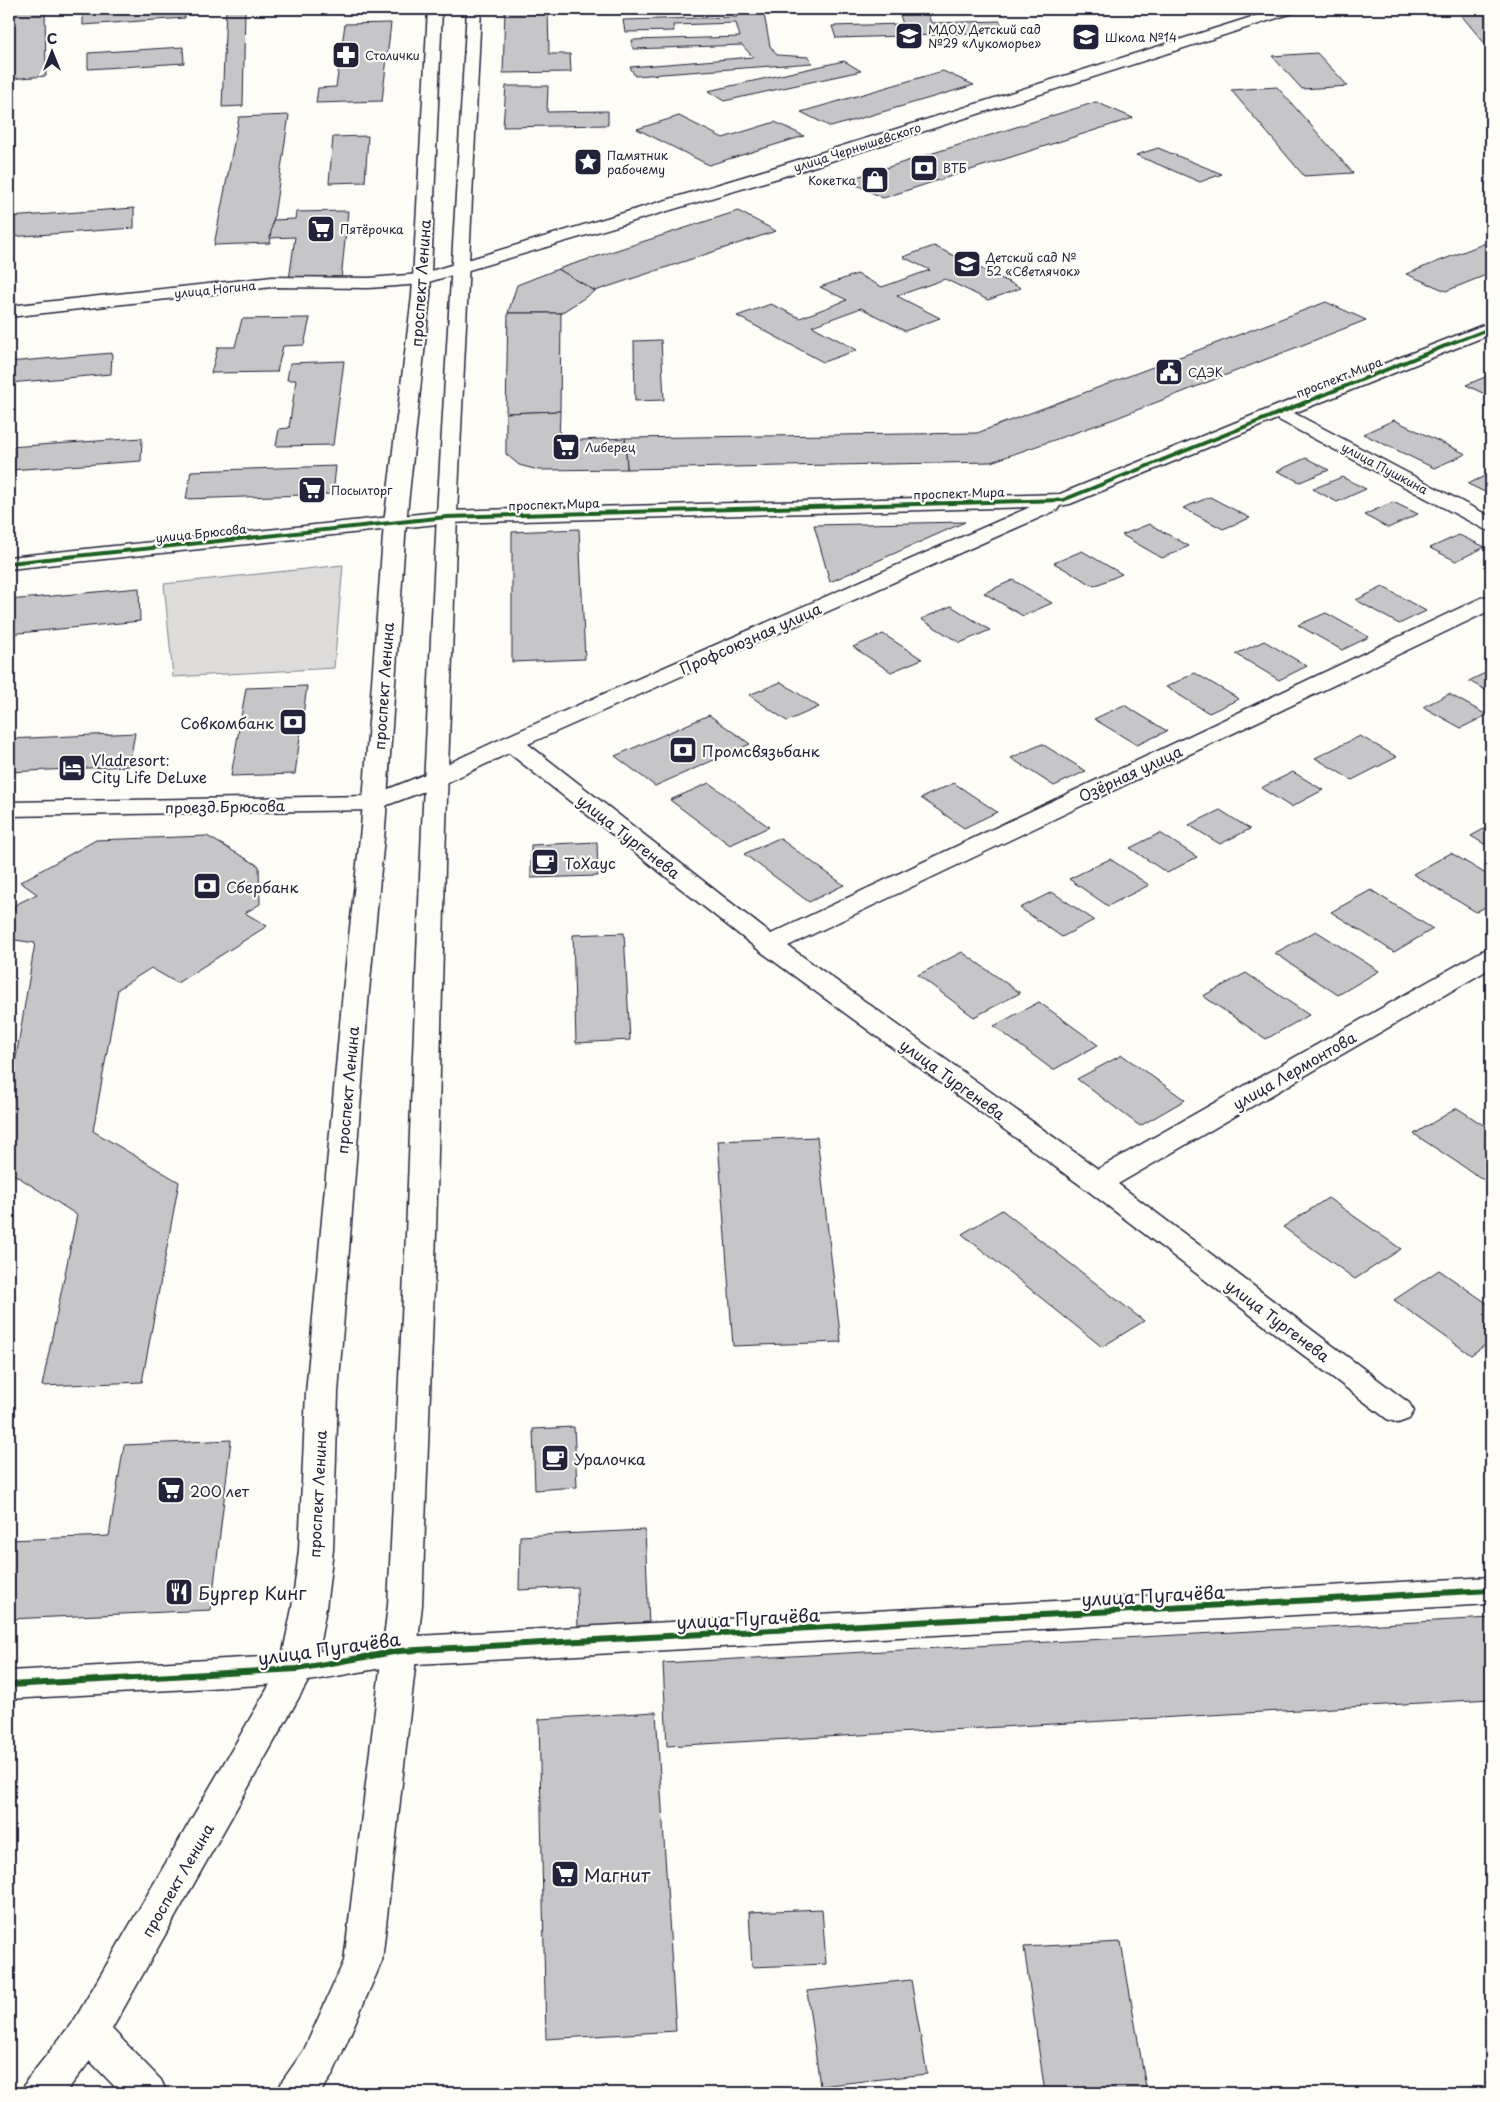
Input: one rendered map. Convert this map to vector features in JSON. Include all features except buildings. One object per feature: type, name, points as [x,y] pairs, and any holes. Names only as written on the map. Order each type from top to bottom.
[{"type":"street","name":"проспект Ленина","points":[[41,2093],[89,2032],[297,1669],[309,1608],[316,1550],[322,1383],[374,803],[395,523],[422,279],[435,9]]},
{"type":"street","points":[[297,2093],[318,2063],[363,1960],[405,1605],[421,1234],[434,826],[447,517],[458,270],[474,9]]},
{"type":"street","name":"улица Чернышевского","points":[[422,279],[458,270],[491,258],[781,171],[1291,9]]},
{"type":"street","name":"улица Ногина","points":[[9,312],[272,282],[369,283],[422,279]]},
{"type":"street","name":"проспект Мира","points":[[395,523],[447,517],[1063,500],[1491,328]]},
{"type":"street","name":"улица Пушкина","points":[[1278,412],[1491,525]]},
{"type":"street","name":"Профсоюзная улица","points":[[437,778],[510,743],[1063,500]]},
{"type":"street","name":"улица Брюсова","points":[[9,563],[395,523]]},
{"type":"street","name":"Озёрная улица","points":[[769,944],[1491,602]]},
{"type":"street","name":"улица Тургенева","points":[[510,743],[769,944],[1097,1183],[1398,1412]]},
{"type":"street","name":"проезд Брюсова","points":[[9,809],[374,803],[437,778]]},
{"type":"street","name":"улица Лермонтова","points":[[1097,1183],[1491,957]]},
{"type":"street","name":"улица Пугачёва","points":[[9,1685],[297,1669],[400,1651],[1491,1590]]},
{"type":"street","points":[[89,2032],[147,2093]]},
{"type":"shaded area","points":[[343,565],[334,668],[173,677],[164,584]]},
{"type":"cycle path","points":[[9,563],[447,517],[1063,500],[1491,328]]},
{"type":"cycle path","points":[[9,1685],[297,1669],[399,1651],[1491,1590]]},
{"type":"place","name":"МДОУ Детский сад №29 «Лукоморье»","points":[[909,36]]},
{"type":"place","name":"Школа №14","points":[[1086,37]]},
{"type":"place","name":"Столички","points":[[346,55]]},
{"type":"place","name":"Памятник рабочему","points":[[588,162]]},
{"type":"place","name":"ВТБ","points":[[924,168]]},
{"type":"place","name":"Кокетка","points":[[875,180]]},
{"type":"place","name":"Пятёрочка","points":[[321,229]]},
{"type":"place","name":"Детский сад № 52 «Светлячок»","points":[[967,264]]},
{"type":"place","name":"СДЭК","points":[[1169,372]]},
{"type":"place","name":"Либерец","points":[[566,447]]},
{"type":"place","name":"Посылторг","points":[[312,490]]},
{"type":"place","name":"Совкомбанк","points":[[293,722]]},
{"type":"place","name":"Промсвязьбанк","points":[[683,750]]},
{"type":"place","name":"Vladresort: City Life DeLuxe","points":[[72,768]]},
{"type":"place","name":"ТоХаус","points":[[545,862]]},
{"type":"place","name":"Сбербанк","points":[[207,886]]},
{"type":"place","name":"Уралочка","points":[[555,1458]]},
{"type":"place","name":"200 лет","points":[[171,1490]]},
{"type":"place","name":"Бургер Кинг","points":[[179,1592]]},
{"type":"place","name":"Магнит","points":[[565,1874]]}]
